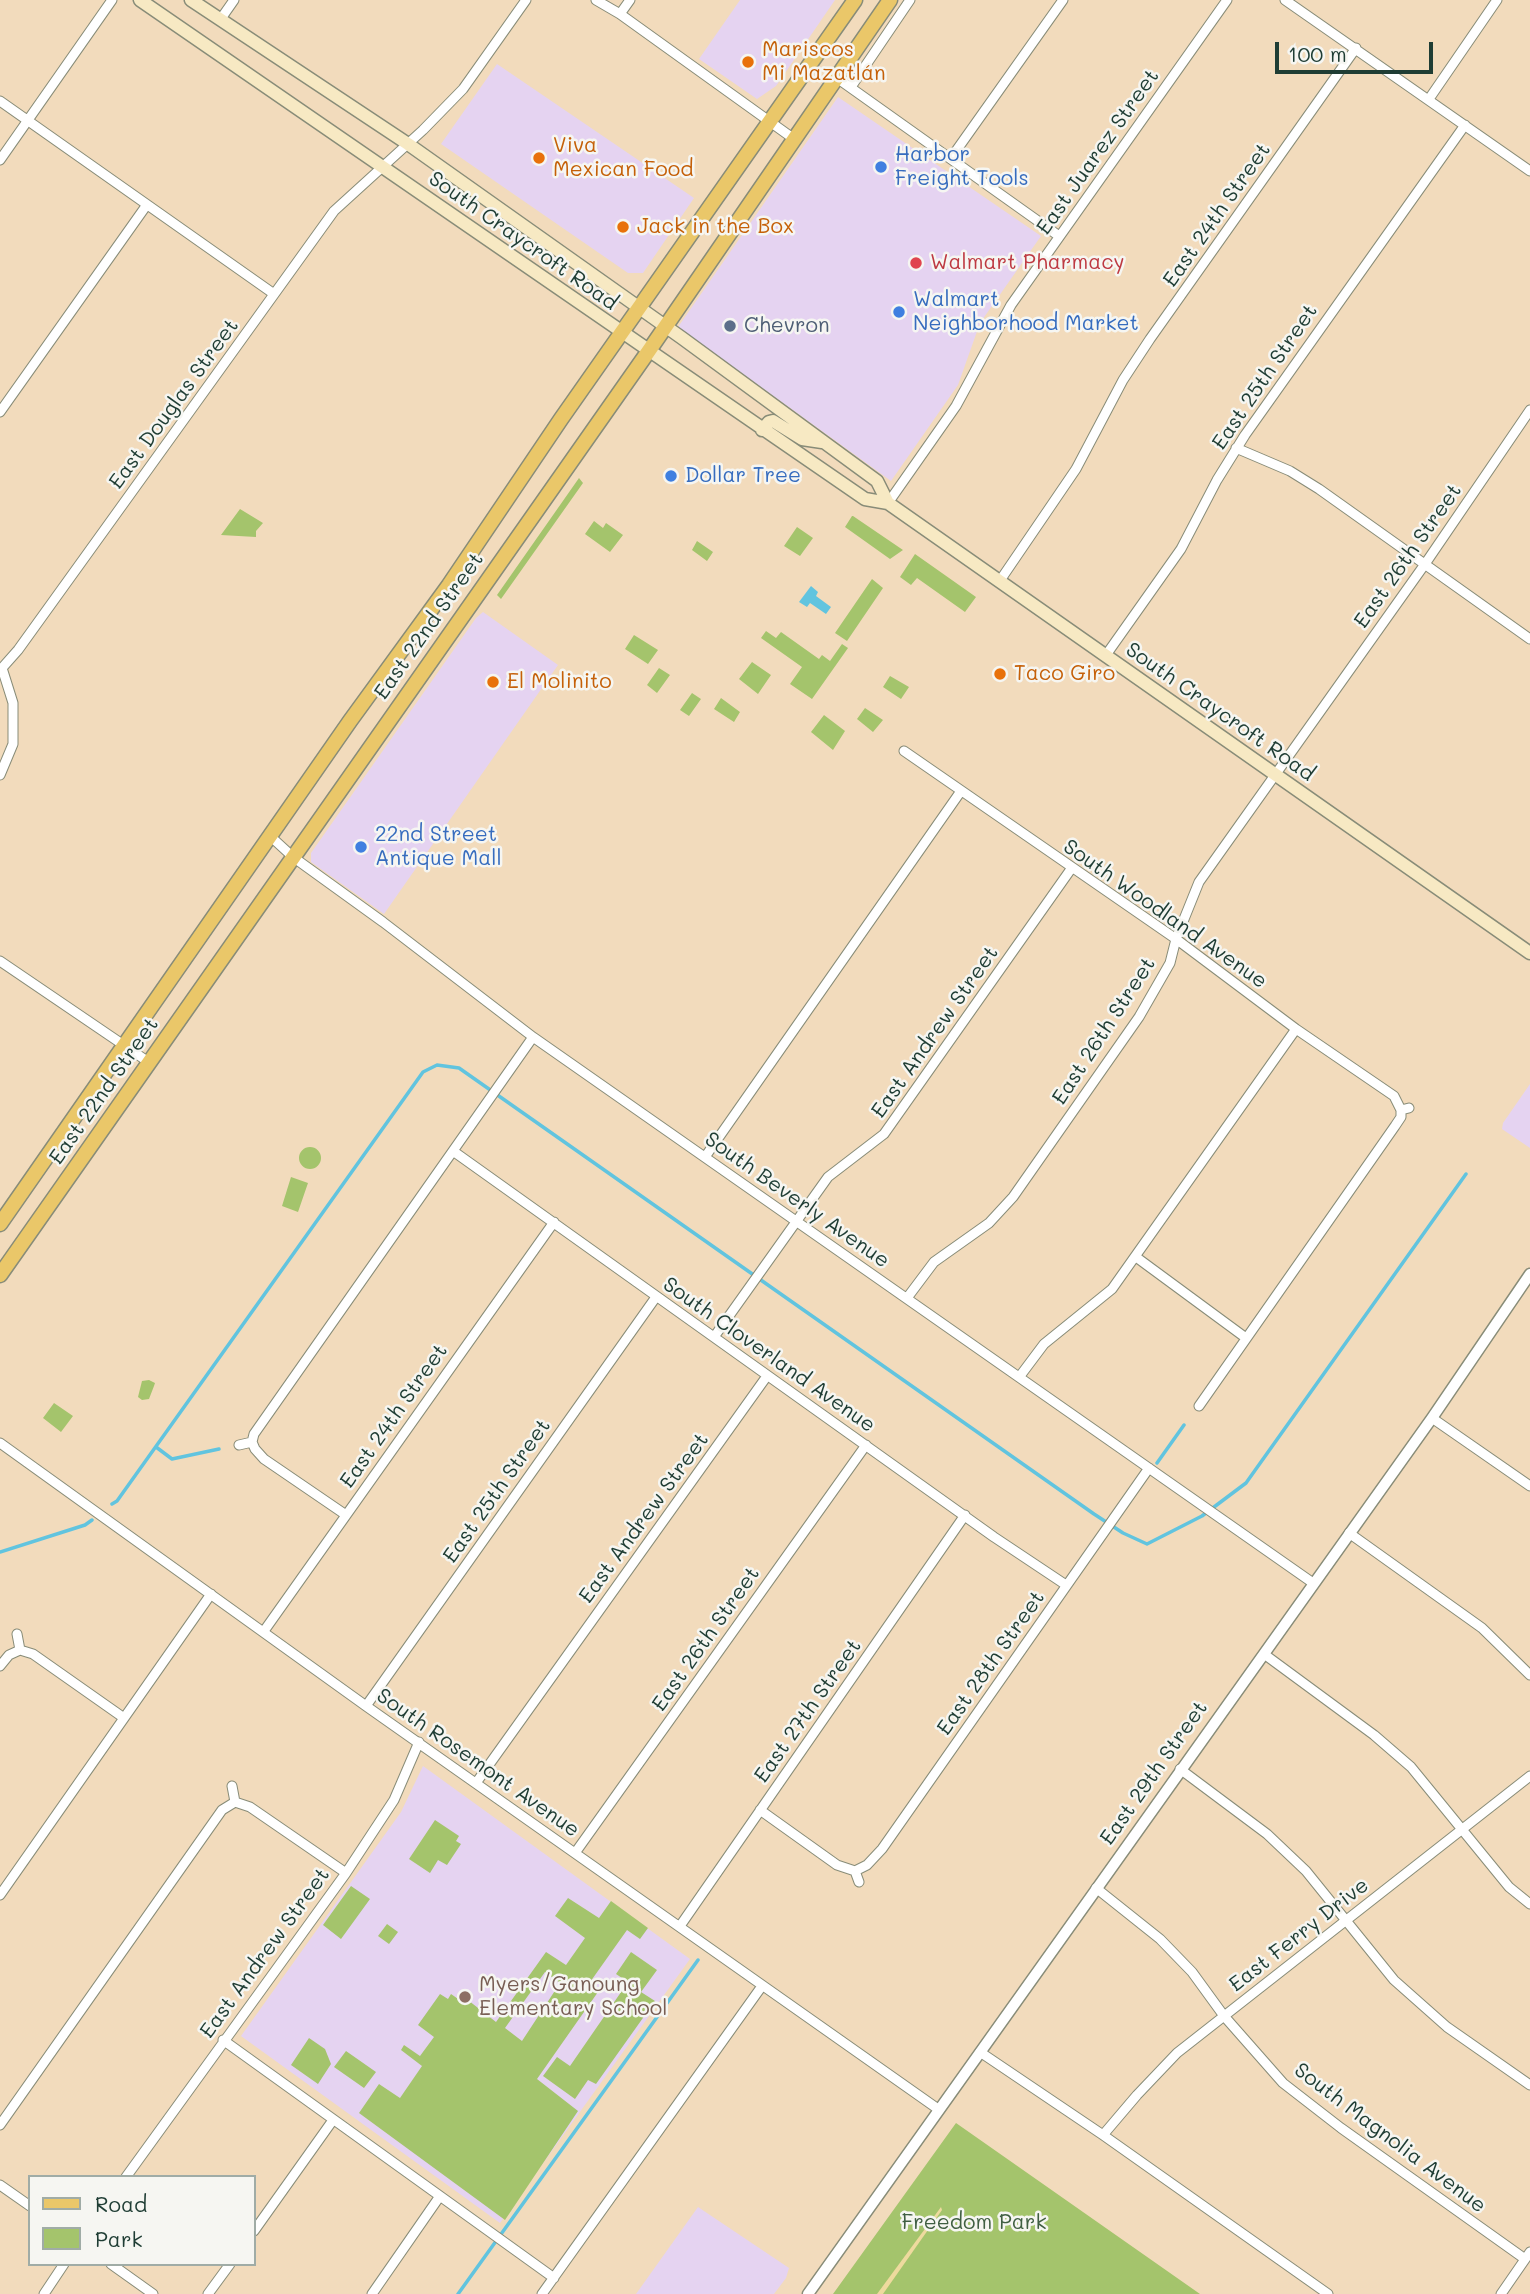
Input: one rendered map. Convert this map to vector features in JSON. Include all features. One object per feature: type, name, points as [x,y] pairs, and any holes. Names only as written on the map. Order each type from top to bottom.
[{"type":"main road","name":"South Craycroft Road","points":[[140,0],[864,499],[888,503],[1530,953]]},
{"type":"main road","name":"South Craycroft Road","points":[[191,0],[408,144],[666,326],[877,481],[888,503]]},
{"type":"main road","name":"East 22nd Street","points":[[0,1224],[269,835],[449,585],[639,307],[855,0]]},
{"type":"main road","name":"East 22nd Street","points":[[0,1275],[648,352],[890,0]]},
{"type":"main road","points":[[762,430],[773,421],[802,439],[825,442]]},
{"type":"street","points":[[0,160],[112,0]]},
{"type":"street","name":"East Douglas Street","points":[[1,667],[26,639],[334,211],[408,144],[463,89],[526,0]]},
{"type":"street","points":[[596,0],[620,14],[794,139]]},
{"type":"street","points":[[620,14],[630,0]]},
{"type":"street","points":[[851,87],[910,0]]},
{"type":"street","points":[[951,158],[1063,0]]},
{"type":"street","name":"East Juarez Street","points":[[888,503],[956,406],[1012,305],[1227,0]]},
{"type":"street","points":[[1285,0],[1530,171]]},
{"type":"street","points":[[1429,99],[1497,0]]},
{"type":"street","points":[[220,20],[231,1]]},
{"type":"street","name":"East 24th Street","points":[[999,582],[1076,469],[1123,380],[1150,339],[1356,48]]},
{"type":"street","points":[[837,78],[1059,236]]},
{"type":"street","points":[[0,101],[146,206],[274,293]]},
{"type":"street","name":"East 25th Street","points":[[1106,655],[1181,550],[1236,448],[1465,125]]},
{"type":"street","points":[[0,412],[146,206]]},
{"type":"street","name":"East 26th Street","points":[[907,1298],[934,1262],[989,1223],[1013,1197],[1139,1017],[1170,963],[1176,939],[1199,882],[1530,410]]},
{"type":"street","points":[[1236,448],[1290,471],[1319,489],[1530,639]]},
{"type":"street","points":[[0,775],[13,744],[13,703],[1,667]]},
{"type":"street","name":"South Woodland Avenue","points":[[904,751],[1071,869],[1176,939],[1296,1029],[1394,1096],[1405,1109],[1246,1338]]},
{"type":"street","points":[[705,1157],[961,791]]},
{"type":"street","name":"South Beverly Avenue","points":[[269,835],[293,857],[533,1037],[1313,1583]]},
{"type":"street","name":"East Andrew Street","points":[[714,1337],[828,1177],[884,1134],[1071,869]]},
{"type":"street","points":[[0,961],[150,1063]]},
{"type":"street","points":[[1020,1376],[1044,1344],[1112,1289],[1296,1029]]},
{"type":"street","points":[[346,1515],[264,1459],[255,1449],[253,1441],[256,1430],[533,1037]]},
{"type":"street","name":"South Cloverland Avenue","points":[[453,1152],[1066,1585]]},
{"type":"street","name":"East 24th Street","points":[[264,1631],[554,1222]]},
{"type":"street","points":[[1136,1257],[1246,1338],[1199,1406]]},
{"type":"street","name":"East 29th Street","points":[[808,2294],[1432,1418],[1530,1274]]},
{"type":"street","name":"East 25th Street","points":[[366,1706],[656,1297]]},
{"type":"street","name":"East Andrew Street","points":[[476,1783],[767,1376]]},
{"type":"street","points":[[1432,1418],[1530,1486]]},
{"type":"street","points":[[239,1445],[253,1441]]},
{"type":"street","name":"South Rosemont Avenue","points":[[0,1443],[366,1706],[938,2109]]},
{"type":"street","name":"East 26th Street","points":[[575,1853],[866,1445]]},
{"type":"street","name":"East 28th Street","points":[[855,1871],[867,1866],[882,1849],[1149,1468]]},
{"type":"street","name":"East 27th Street","points":[[680,1926],[965,1515]]},
{"type":"street","points":[[1349,1533],[1482,1628],[1530,1675]]},
{"type":"street","points":[[0,1895],[211,1594]]},
{"type":"street","points":[[17,1634],[20,1650]]},
{"type":"street","points":[[0,1666],[9,1654],[20,1650],[28,1651],[124,1718]]},
{"type":"street","points":[[1264,1654],[1374,1735],[1410,1767],[1509,1887],[1530,1904]]},
{"type":"street","name":"East Andrew Street","points":[[127,2175],[346,1873],[394,1800],[419,1742]]},
{"type":"street","points":[[1180,1769],[1267,1834],[1306,1871],[1394,1980],[1447,2027],[1530,2085]]},
{"type":"street","name":"East Ferry Drive","points":[[1103,2135],[1177,2053],[1464,1831],[1530,1776]]},
{"type":"street","points":[[232,1786],[235,1802]]},
{"type":"street","points":[[235,1802],[250,1807],[346,1873]]},
{"type":"street","points":[[0,2125],[222,1810],[235,1802]]},
{"type":"street","points":[[760,1810],[837,1865],[855,1871],[859,1882]]},
{"type":"street","name":"South Magnolia Avenue","points":[[1096,1888],[1160,1939],[1192,1972],[1224,2016],[1283,2082],[1341,2128],[1528,2256]]},
{"type":"street","points":[[542,2294],[762,1986]]},
{"type":"street","points":[[223,2040],[554,2277]]},
{"type":"street","points":[[980,2052],[1328,2294]]},
{"type":"street","points":[[256,2228],[333,2120]]},
{"type":"street","points":[[0,2185],[28,2205]]},
{"type":"street","points":[[372,2294],[440,2196]]},
{"type":"street","points":[[1501,2294],[1528,2256]]},
{"type":"street","points":[[44,2294],[63,2266]]},
{"type":"street","points":[[114,2266],[153,2294]]},
{"type":"street","points":[[208,2294],[229,2266]]},
{"type":"shaded area","points":[[740,0],[835,0],[776,86],[757,99],[699,59]]},
{"type":"shaded area","points":[[497,64],[694,198],[643,273],[628,273],[441,144]]},
{"type":"shaded area","points":[[838,97],[1041,236],[980,323],[958,385],[891,481],[678,327]]},
{"type":"shaded area","points":[[483,612],[558,665],[384,914],[311,862],[311,853],[476,618]]},
{"type":"shaded area","points":[[1530,1084],[1530,1148],[1502,1129],[1503,1123]]},
{"type":"shaded area","name":"Myers/Ganoung Elementary School","points":[[423,1766],[690,1959],[500,2223],[241,2036],[401,1812]]},
{"type":"shaded area","points":[[698,2207],[789,2268],[786,2278],[774,2294],[636,2294]]},
{"type":"green space","points":[[579,478],[583,483],[501,599],[497,595]]},
{"type":"green space","points":[[240,509],[263,523],[256,531],[256,537],[221,535]]},
{"type":"green space","points":[[852,516],[903,550],[890,559],[845,527]]},
{"type":"green space","points":[[594,521],[603,528],[606,523],[623,535],[610,552],[585,534]]},
{"type":"green space","points":[[797,527],[813,538],[800,556],[784,546]]},
{"type":"green space","points":[[697,541],[713,552],[707,561],[692,550]]},
{"type":"green space","points":[[915,554],[976,597],[965,612],[917,578],[911,585],[900,577]]},
{"type":"green space","points":[[872,579],[883,588],[847,641],[835,633]]},
{"type":"green space","points":[[766,631],[776,638],[781,632],[819,659],[822,655],[830,661],[842,644],[848,648],[812,699],[790,684],[802,667],[761,638]]},
{"type":"green space","points":[[634,635],[658,650],[648,664],[625,649]]},
{"type":"green space","points":[[752,662],[771,675],[758,694],[739,679]]},
{"type":"green space","points":[[659,668],[670,675],[657,693],[647,685]]},
{"type":"green space","points":[[890,676],[909,687],[901,699],[883,687]]},
{"type":"green space","points":[[692,693],[701,699],[689,716],[680,710]]},
{"type":"green space","points":[[721,698],[740,712],[734,722],[714,709]]},
{"type":"green space","points":[[865,708],[883,720],[873,732],[857,719]]},
{"type":"green space","points":[[824,715],[845,731],[833,750],[811,732]]},
{"type":"green space","points":[[310,1147],[318,1150],[321,1158],[318,1166],[310,1169],[302,1166],[299,1158],[302,1150]]},
{"type":"green space","points":[[291,1177],[308,1183],[298,1212],[282,1206]]},
{"type":"green space","points":[[142,1381],[155,1383],[154,1386],[149,1399],[142,1400],[138,1397]]},
{"type":"green space","points":[[54,1403],[73,1416],[61,1432],[43,1418]]},
{"type":"green space","points":[[435,1820],[459,1836],[456,1841],[461,1844],[447,1865],[438,1860],[430,1873],[409,1859]]},
{"type":"green space","points":[[351,1886],[370,1899],[341,1939],[323,1925]]},
{"type":"green space","points":[[568,1898],[599,1918],[611,1901],[648,1928],[640,1939],[627,1930],[588,1985],[598,1992],[537,2079],[578,2111],[505,2220],[359,2113],[379,2084],[400,2098],[422,2066],[401,2050],[404,2045],[420,2056],[434,2037],[418,2025],[440,1994],[448,1999],[451,1994],[461,2001],[464,1997],[496,2022],[546,1952],[566,1965],[585,1938],[555,1916]],"holes":[[[545,1972],[560,1983],[522,2041],[505,2028]]]},
{"type":"green space","points":[[387,1924],[398,1932],[389,1944],[378,1936]]},
{"type":"green space","points":[[631,1952],[657,1970],[641,1992],[655,2001],[596,2084],[588,2080],[575,2099],[543,2076],[557,2057],[570,2066],[628,1982],[616,1974]]},
{"type":"green space","points":[[309,2038],[325,2049],[331,2064],[318,2084],[291,2065]]},
{"type":"green space","points":[[346,2051],[376,2072],[364,2088],[334,2067]]},
{"type":"green space","name":"Freedom Park","points":[[956,2123],[1200,2294],[833,2294]]},
{"type":"sand","points":[[941,2207],[942,2210],[883,2294],[877,2294]]},
{"type":"water","points":[[811,586],[818,592],[816,596],[831,607],[826,614],[810,603],[807,607],[799,602]]},
{"type":"waterway","points":[[112,1504],[117,1501],[423,1072],[437,1065],[459,1068],[1094,1514],[1123,1533],[1147,1544],[1202,1516],[1246,1483],[1466,1174]]},
{"type":"waterway","points":[[1157,1463],[1184,1425]]},
{"type":"waterway","points":[[156,1447],[172,1459],[219,1449]]},
{"type":"waterway","points":[[0,1552],[85,1525],[92,1520]]},
{"type":"waterway","points":[[458,2294],[698,1960]]},
{"type":"place","name":"Mariscos Mi Mazatlán","points":[[748,62]]},
{"type":"place","name":"Viva Mexican Food","points":[[539,158]]},
{"type":"place","name":"Harbor Freight Tools","points":[[881,167]]},
{"type":"place","name":"Jack in the Box","points":[[623,227]]},
{"type":"place","name":"Walmart Pharmacy","points":[[916,263]]},
{"type":"place","name":"Walmart Neighborhood Market","points":[[899,312]]},
{"type":"place","name":"Chevron","points":[[730,326]]},
{"type":"place","name":"Dollar Tree","points":[[671,476]]},
{"type":"place","name":"Taco Giro","points":[[1000,674]]},
{"type":"place","name":"El Molinito","points":[[493,682]]},
{"type":"place","name":"22nd Street Antique Mall","points":[[361,847]]},
{"type":"place","name":"Myers/Ganoung Elementary School","points":[[465,1997]]}]
